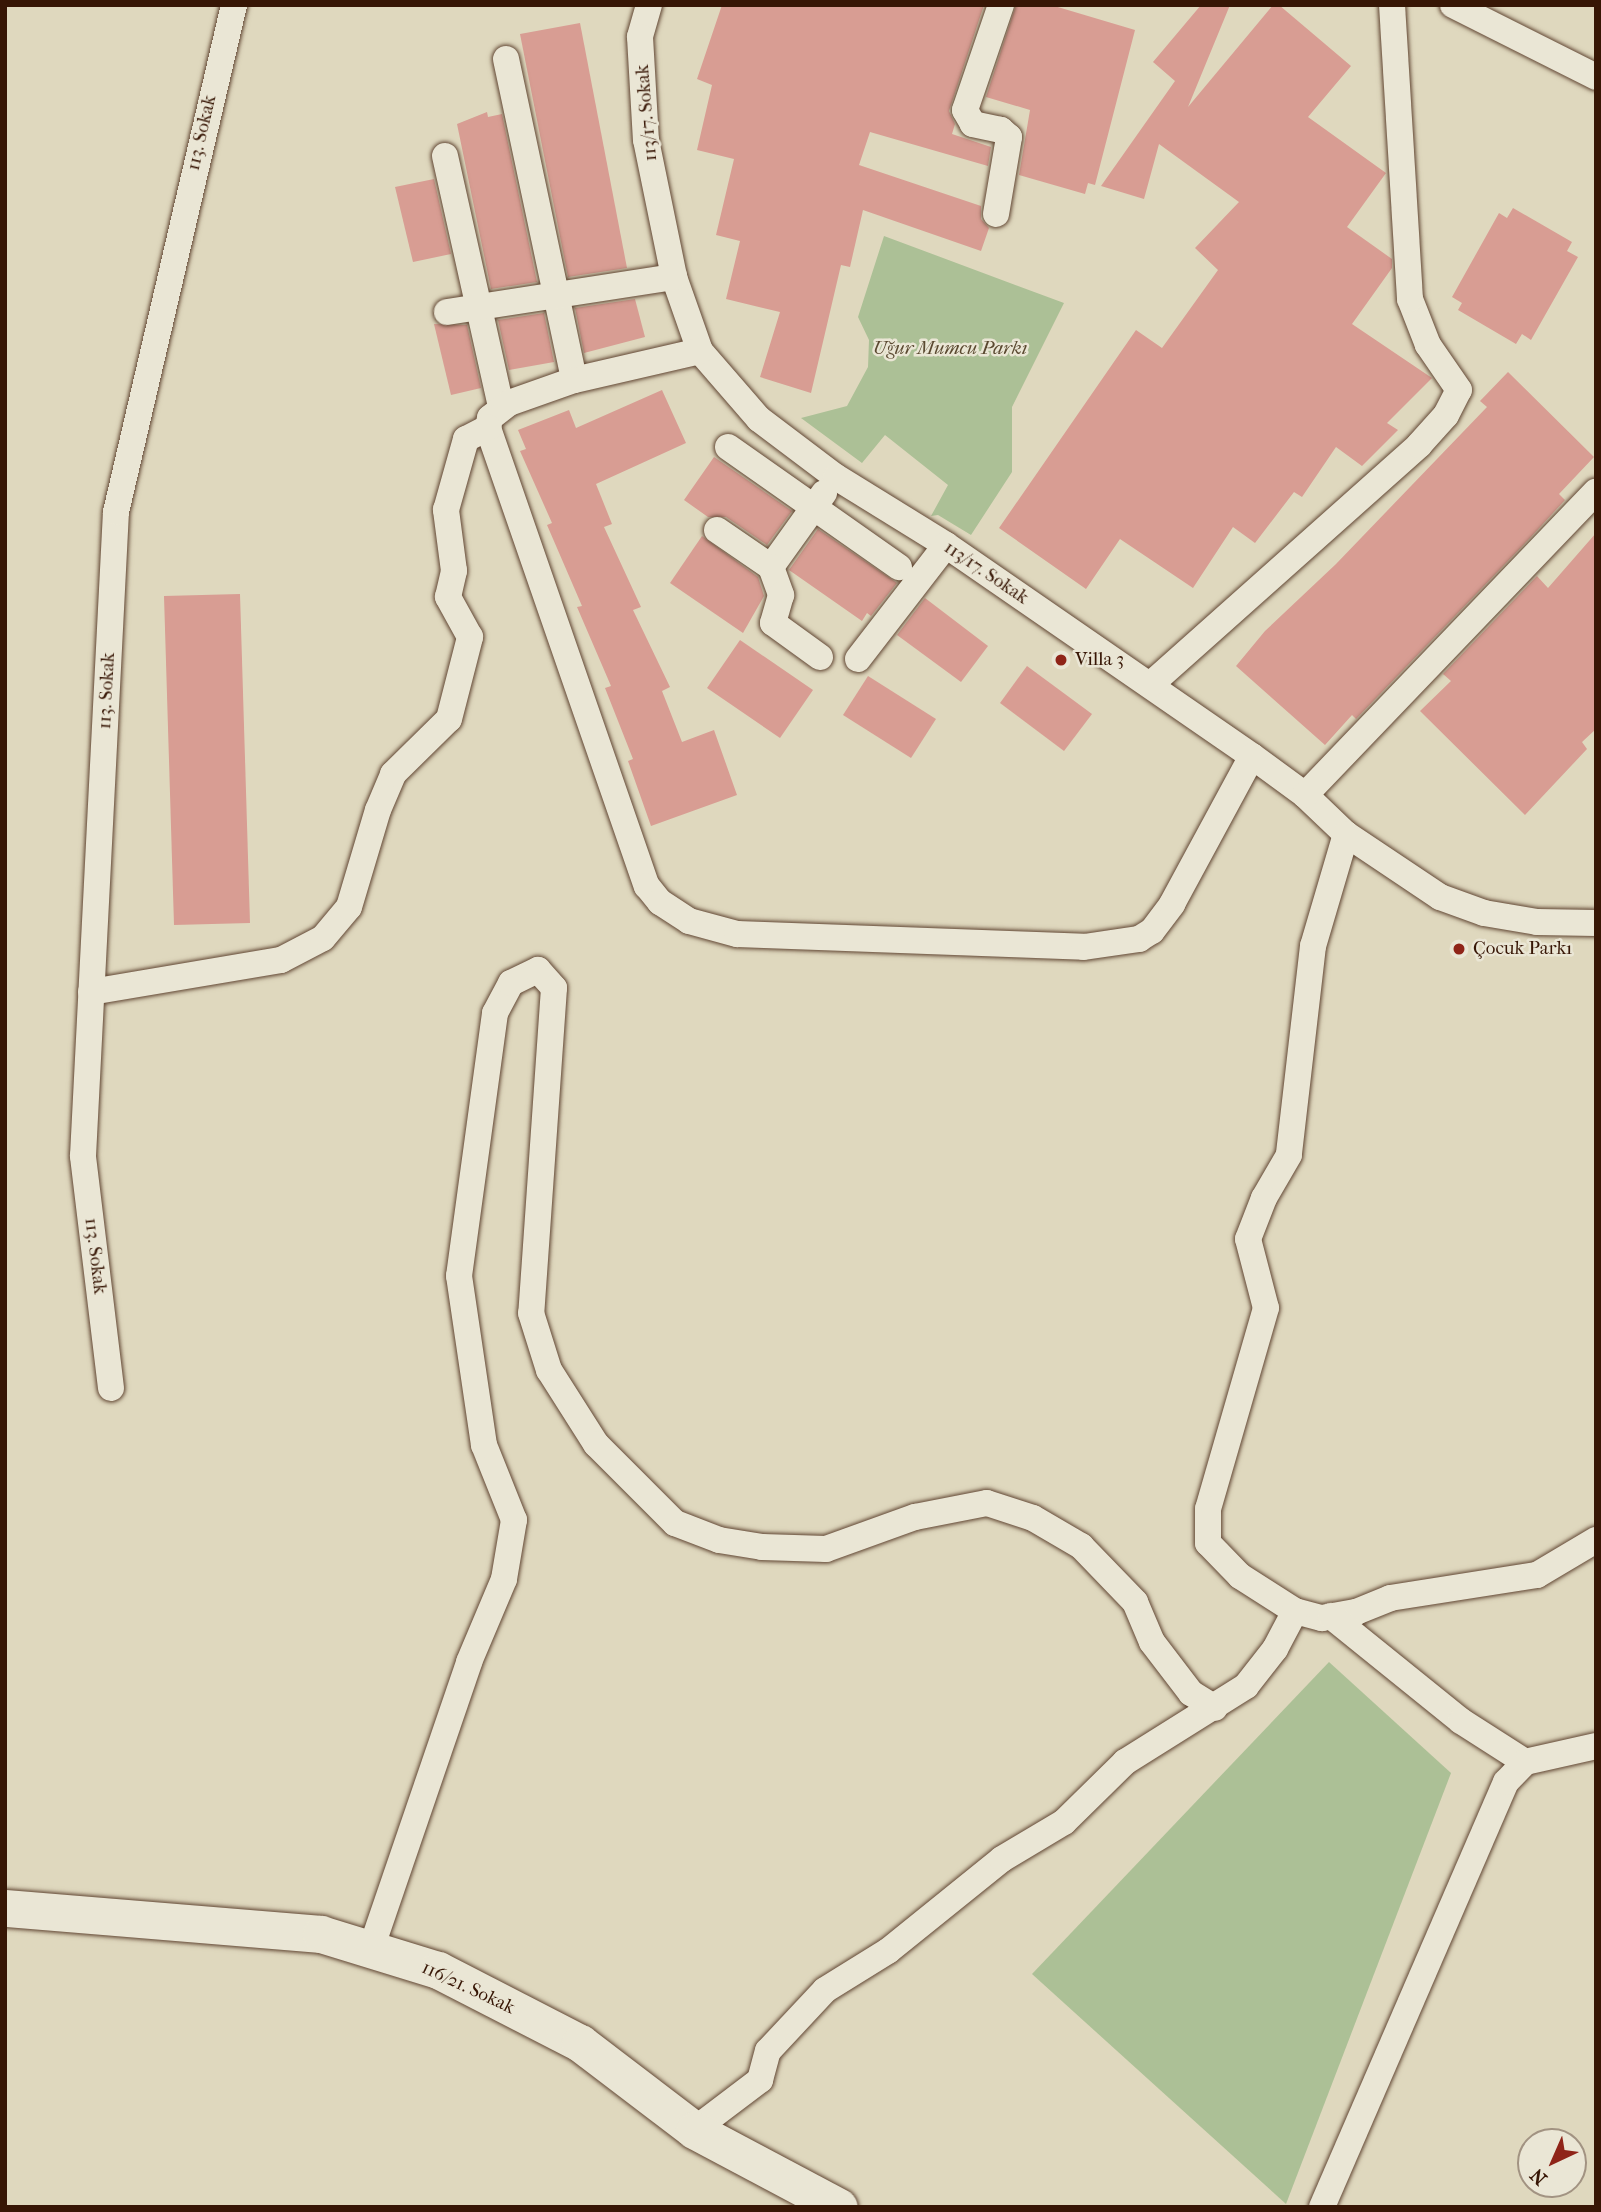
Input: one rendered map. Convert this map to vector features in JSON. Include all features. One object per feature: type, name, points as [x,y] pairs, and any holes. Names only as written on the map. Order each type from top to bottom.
[{"type":"street","name":"113. Sokak","points":[[111,1388],[83,1156],[117,512],[234,5]]},
{"type":"street","name":"113/17. Sokak","points":[[649,5],[640,37],[646,140],[674,277],[700,351],[759,419],[836,477],[946,545],[1252,756],[1305,795],[1346,834],[1440,897],[1484,913],[1537,922],[1596,923]]},
{"type":"street","points":[[996,214],[1009,137],[1001,130],[973,124],[965,110],[1001,5]]},
{"type":"street","points":[[1150,685],[1419,445],[1446,415],[1459,390],[1428,345],[1410,299],[1392,5]]},
{"type":"street","points":[[1453,5],[1596,77]]},
{"type":"street","points":[[506,59],[575,380]]},
{"type":"street","points":[[445,156],[478,307],[494,418],[648,886],[660,902],[689,921],[737,934],[1084,947],[1139,939],[1152,931],[1172,904],[1252,756]]},
{"type":"street","points":[[447,312],[674,277]]},
{"type":"street","points":[[91,992],[281,960],[323,938],[349,908],[378,810],[393,774],[449,719],[471,637],[448,597],[454,571],[446,510],[466,439],[494,418],[575,380],[700,351]]},
{"type":"street","points":[[728,447],[899,566]]},
{"type":"street","points":[[771,567],[836,477]]},
{"type":"street","points":[[1305,795],[1596,492]]},
{"type":"street","points":[[718,530],[771,567],[781,595],[773,623],[820,657]]},
{"type":"street","points":[[858,659],[946,545]]},
{"type":"street","points":[[1346,834],[1313,946],[1289,1155],[1264,1198],[1248,1239],[1266,1308],[1208,1509],[1208,1543],[1240,1576],[1295,1611],[1331,1616],[1390,1598],[1537,1575],[1596,1540]]},
{"type":"street","points":[[371,1949],[469,1662],[504,1579],[514,1520],[484,1445],[459,1276],[495,1013],[511,983],[538,970],[554,988],[531,1313],[549,1370],[596,1444],[675,1523],[719,1540],[762,1547],[826,1549],[915,1517],[988,1503],[1033,1518],[1081,1546],[1135,1602],[1152,1642],[1191,1693],[1215,1707]]},
{"type":"street","points":[[694,2130],[760,2080],[768,2051],[825,1990],[888,1951],[1002,1859],[1064,1822],[1125,1762],[1246,1686],[1295,1611]]},
{"type":"street","points":[[1331,1616],[1461,1721],[1525,1762]]},
{"type":"street","points":[[1322,2207],[1506,1782],[1525,1762],[1596,1746]]},
{"type":"street","name":"116/21. Sokak","points":[[5,1908],[321,1934],[438,1970],[580,2043],[694,2130],[839,2207]]},
{"type":"green space","name":"Uğur Mumcu Parkı","points":[[884,236],[1064,303],[1012,407],[1012,472],[971,535],[938,515],[931,516],[948,485],[885,435],[862,463],[801,418],[847,406],[868,367],[869,340],[858,317]]},
{"type":"green space","points":[[1329,1662],[1451,1773],[1286,2204],[1032,1974]]},
{"type":"building","points":[[722,5],[984,5],[949,111],[955,124],[952,134],[991,147],[988,166],[870,132],[859,165],[981,206],[981,219],[989,228],[981,251],[863,210],[850,267],[841,265],[811,393],[760,377],[780,312],[726,299],[740,241],[716,235],[734,159],[697,150],[712,85],[697,79]]},
{"type":"building","points":[[1016,5],[1051,5],[1135,30],[1095,185],[1088,183],[1085,194],[1019,175],[1030,110],[986,97]]},
{"type":"building","points":[[1201,5],[1230,5],[1188,107],[1273,5],[1279,5],[1351,66],[1308,117],[1386,173],[1347,227],[1392,259],[1392,268],[1352,324],[1432,378],[1387,423],[1398,430],[1362,466],[1336,447],[1302,497],[1294,492],[1255,543],[1233,527],[1193,588],[1120,539],[1086,589],[999,528],[1136,330],[1162,348],[1218,270],[1195,248],[1239,202],[1159,144],[1144,199],[1101,186],[1175,81],[1153,62]]},
{"type":"building","points":[[580,23],[627,268],[568,277],[520,34]]},
{"type":"building","points":[[487,112],[488,117],[502,114],[537,282],[491,289],[457,124]]},
{"type":"building","points":[[434,179],[451,254],[413,262],[395,187]]},
{"type":"building","points":[[1513,208],[1572,242],[1567,251],[1578,257],[1531,340],[1522,334],[1516,344],[1458,310],[1462,303],[1452,297],[1499,213],[1507,218]]},
{"type":"building","points":[[635,299],[645,337],[584,353],[575,308]]},
{"type":"building","points":[[544,313],[554,362],[509,370],[498,320]]},
{"type":"building","points":[[434,324],[467,325],[481,388],[451,395]]},
{"type":"building","points":[[1508,372],[1594,457],[1559,494],[1565,500],[1531,537],[1356,719],[1352,715],[1325,745],[1236,666],[1265,631],[1336,564],[1487,407],[1480,401]]},
{"type":"building","points":[[662,390],[686,443],[596,484],[612,524],[604,527],[641,607],[633,610],[670,687],[662,691],[682,742],[714,730],[737,795],[651,826],[628,761],[633,759],[605,688],[611,686],[577,607],[582,606],[547,525],[552,523],[520,451],[526,449],[518,430],[569,410],[576,428]]},
{"type":"building","points":[[714,457],[792,511],[767,545],[726,517],[708,517],[684,500]]},
{"type":"building","points":[[818,529],[897,583],[871,616],[867,613],[862,621],[789,570]]},
{"type":"building","points":[[1596,533],[1596,729],[1582,742],[1587,749],[1525,815],[1420,711],[1451,681],[1443,674],[1537,576],[1548,588]]},
{"type":"building","points":[[702,536],[758,577],[764,596],[743,633],[670,583]]},
{"type":"building","points":[[240,594],[250,923],[174,925],[164,596]]},
{"type":"building","points":[[925,598],[988,646],[961,682],[897,635]]},
{"type":"building","points":[[740,640],[813,690],[780,738],[707,688]]},
{"type":"building","points":[[1027,666],[1092,714],[1064,751],[1000,703]]},
{"type":"building","points":[[868,676],[936,719],[911,758],[843,715]]},
{"type":"place","name":"Villa 3","points":[[1061,660]]},
{"type":"place","name":"Çocuk Parkı","points":[[1459,949]]}]
